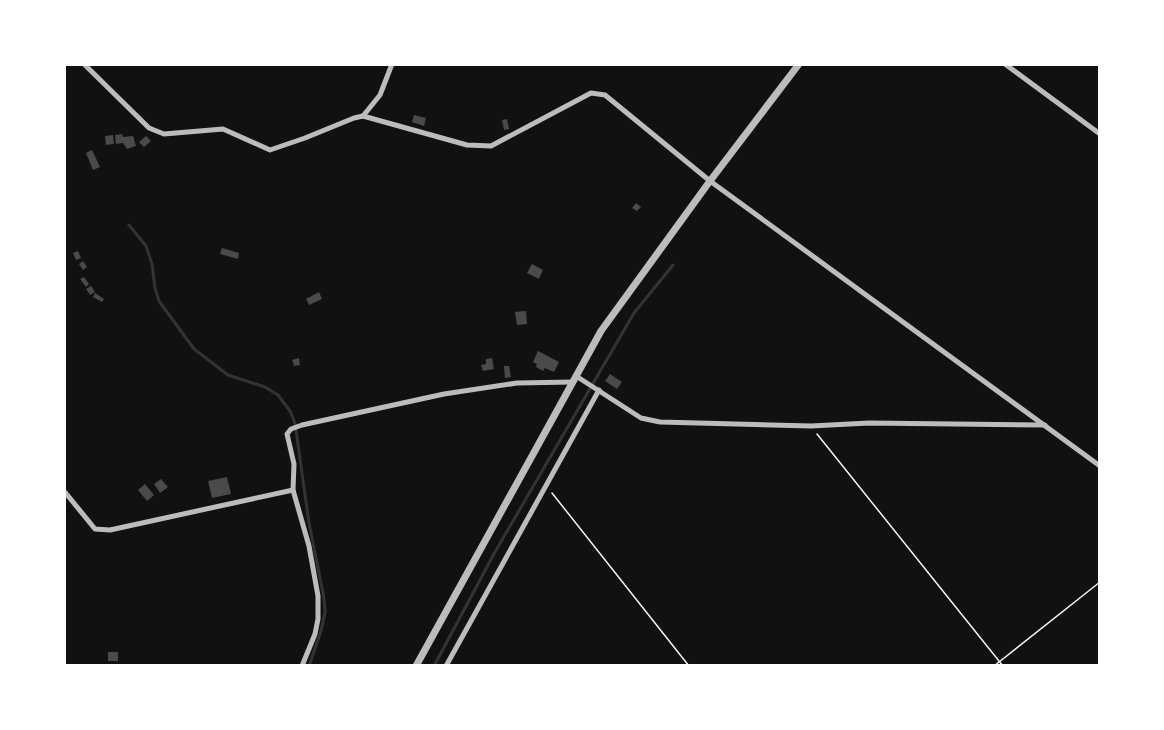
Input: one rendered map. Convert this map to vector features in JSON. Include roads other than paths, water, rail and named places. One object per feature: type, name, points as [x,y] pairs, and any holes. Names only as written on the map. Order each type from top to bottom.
[{"type":"street","points":[[84,64],[149,128],[164,134],[223,129],[270,150],[363,116],[467,145],[491,146],[591,93],[605,95],[710,181],[1100,466]]},
{"type":"street","points":[[363,116],[380,95],[392,64]]},
{"type":"street","points":[[416,666],[601,332],[710,181],[799,64]]},
{"type":"street","points":[[1005,64],[1100,134]]},
{"type":"street","points":[[302,666],[315,634],[318,619],[318,596],[309,546],[293,489],[294,464],[287,434],[291,429],[302,425],[444,394],[517,383],[577,379],[597,388],[641,418],[660,422],[811,426],[869,423],[1046,425]]},
{"type":"street","points":[[446,666],[547,487],[597,388]]},
{"type":"street","points":[[64,491],[94,529],[110,530],[293,489]]},
{"type":"waterway","points":[[129,225],[146,246],[159,301],[194,349],[228,375],[265,387],[278,395],[290,411],[295,423],[309,523],[325,612],[309,666]]},
{"type":"waterway","points":[[434,666],[495,552],[634,313],[673,265]]}]
